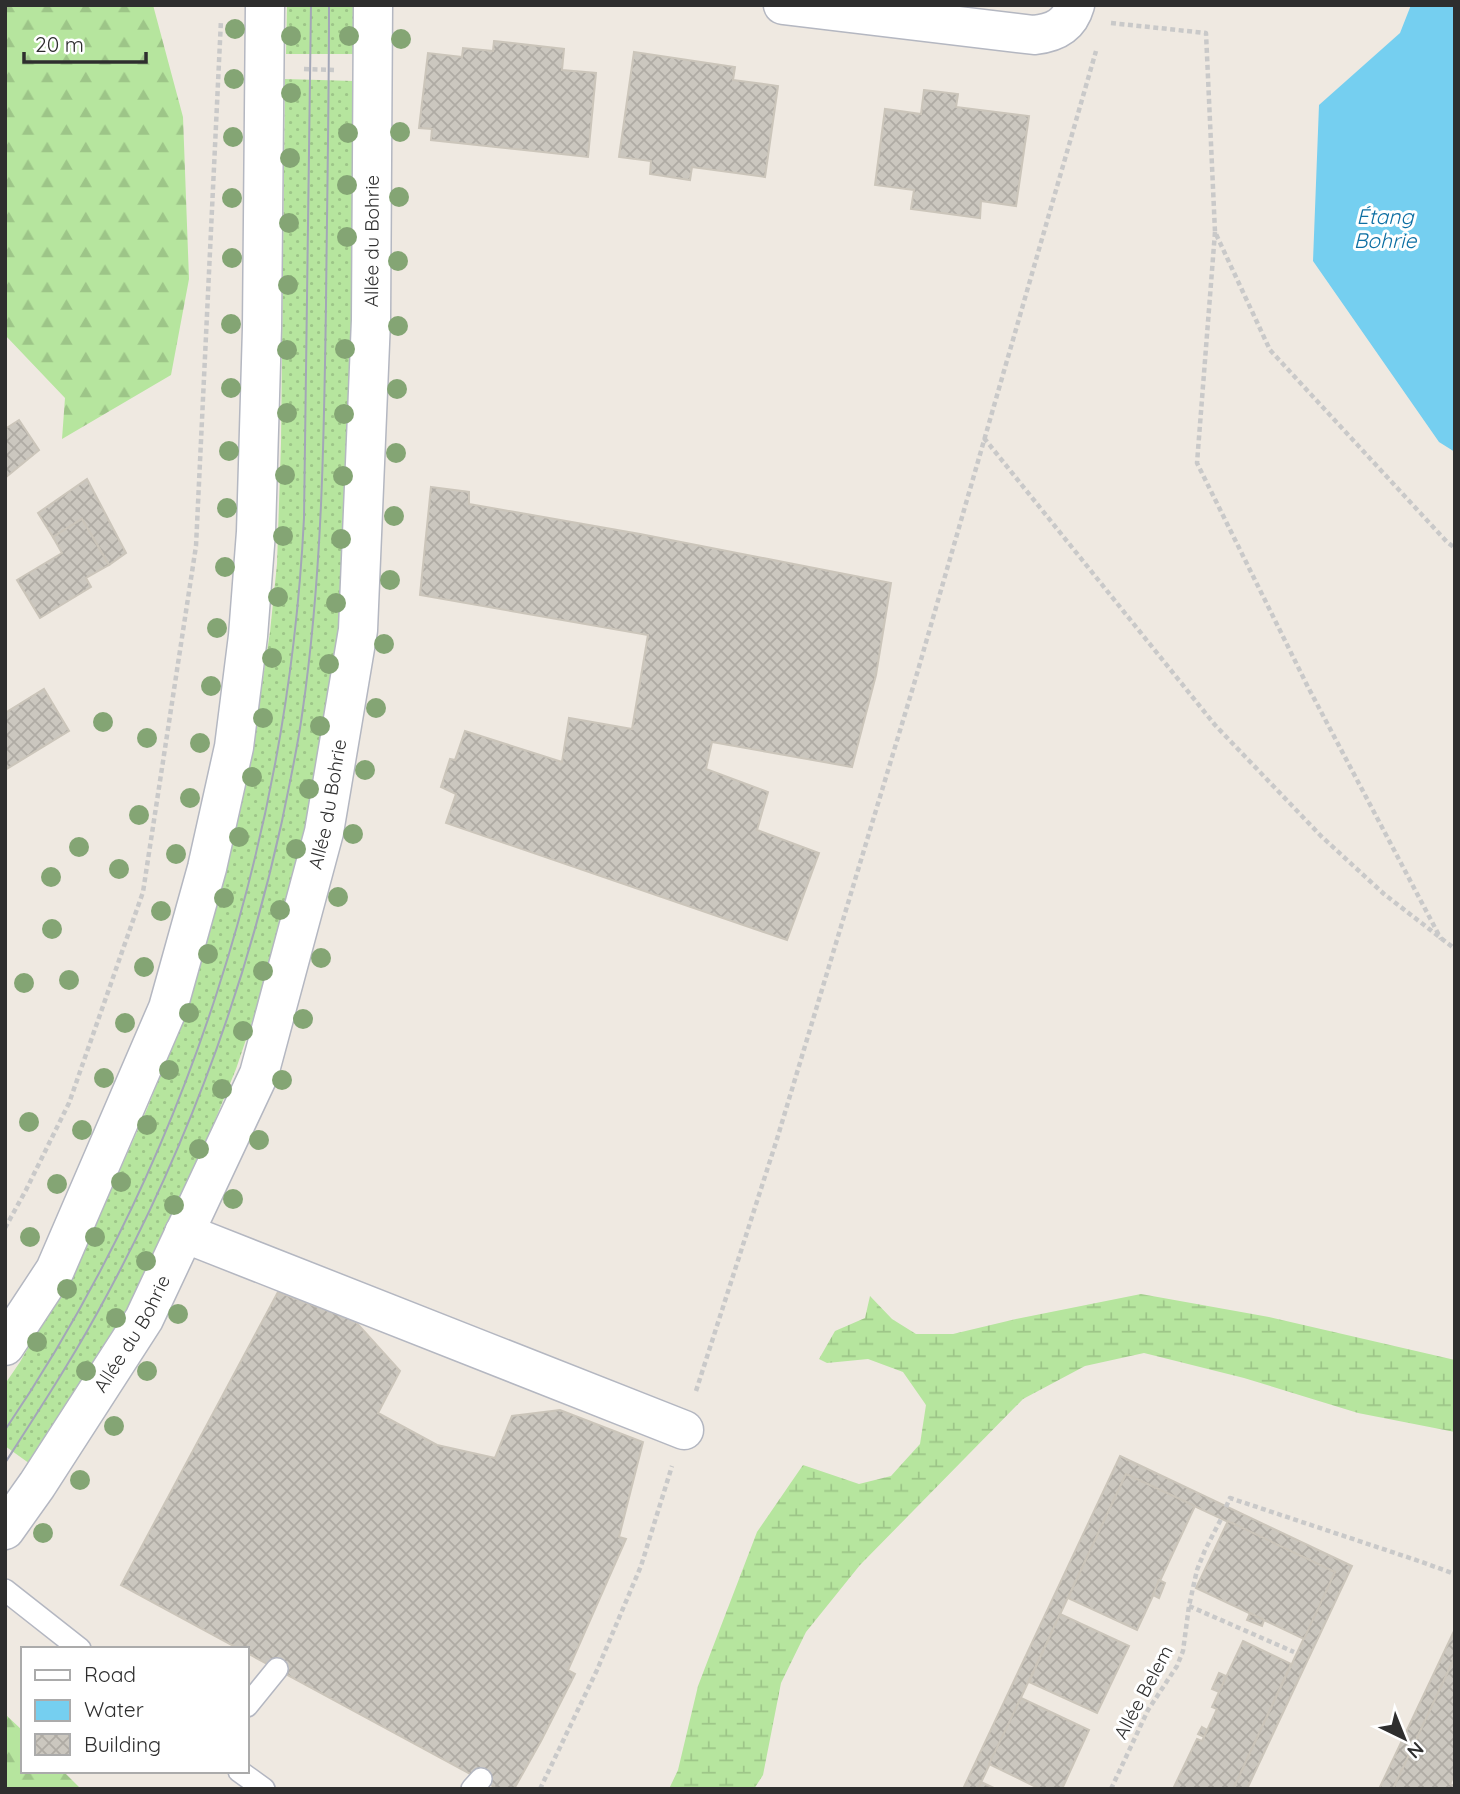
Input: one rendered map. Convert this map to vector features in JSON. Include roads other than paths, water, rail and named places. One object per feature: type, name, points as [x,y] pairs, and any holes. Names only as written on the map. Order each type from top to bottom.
[{"type":"main road","points":[[5,1346],[55,1270],[168,1008],[207,868],[234,747],[248,636],[256,533],[262,328],[264,5]]},
{"type":"main road","name":"Allée du Bohrie","points":[[5,1530],[144,1319],[259,1074],[324,832],[358,630],[371,320],[373,5]]},
{"type":"main road","points":[[783,5],[1034,35],[1048,34],[1059,29],[1072,13],[1090,14]]},
{"type":"main road","points":[[184,1233],[684,1430]]},
{"type":"lane","points":[[5,1590],[77,1647]]},
{"type":"lane","points":[[248,1705],[277,1669]]},
{"type":"lane","points":[[242,1773],[264,1789]]},
{"type":"water","name":"Étang Bohrie","points":[[1411,5],[1455,5],[1455,452],[1439,442],[1313,261],[1319,105],[1400,33]]},
{"type":"tram line","points":[[5,1430],[69,1327],[126,1220],[175,1109],[216,994],[250,877],[276,758],[294,638],[304,518],[311,5]]},
{"type":"tram line","points":[[5,1463],[96,1315],[164,1179],[212,1063],[232,1003],[251,943],[282,821],[309,664],[321,510],[329,5]]}]
